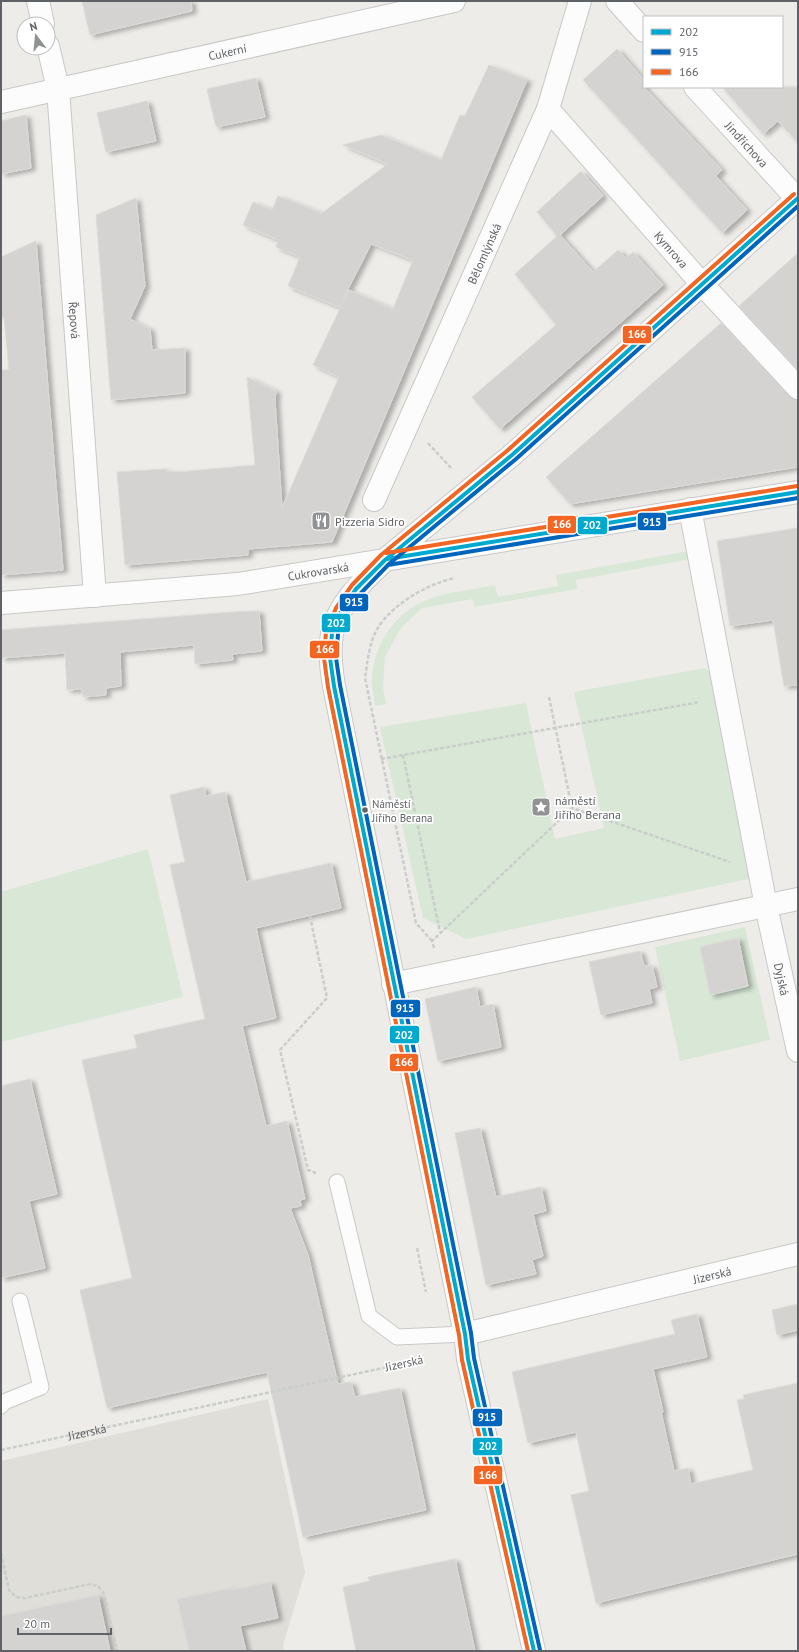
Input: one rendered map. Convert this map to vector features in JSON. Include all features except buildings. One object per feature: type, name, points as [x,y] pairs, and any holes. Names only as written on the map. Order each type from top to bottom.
[{"type":"street","points":[[38,1],[41,16]]},
{"type":"street","name":"Cukerní","points":[[1,102],[454,1]]},
{"type":"street","name":"Bělomlýnská","points":[[374,500],[548,109],[580,1]]},
{"type":"street","points":[[617,1],[643,30]]},
{"type":"street","name":"Řepová","points":[[50,56],[58,89],[95,596]]},
{"type":"street","name":"Jindřichova","points":[[696,88],[798,199]]},
{"type":"street","name":"Kymrova","points":[[548,109],[702,284],[798,388]]},
{"type":"street","points":[[534,1651],[468,1359],[465,1334],[334,686],[330,658],[332,633],[341,611],[356,589],[385,560],[512,455],[798,199]]},
{"type":"street","name":"Cukrovarská","points":[[1,603],[238,584],[798,492]]},
{"type":"street","points":[[690,509],[766,906]]},
{"type":"street","points":[[394,984],[798,899]]},
{"type":"street","name":"Dyjská","points":[[766,906],[798,1051]]},
{"type":"street","name":"Jizerská","points":[[465,1334],[798,1254]]},
{"type":"lane","points":[[337,1182],[369,1316],[396,1337],[465,1334]]},
{"type":"lane","points":[[1,1406],[4,1402],[40,1387],[20,1301]]},
{"type":"path","points":[[409,421],[456,474]]},
{"type":"path","points":[[439,974],[432,941],[416,923],[365,678],[372,640],[386,618],[414,593],[442,581],[457,578]]},
{"type":"path","points":[[549,697],[572,808]]},
{"type":"path","points":[[381,759],[704,702]]},
{"type":"path","points":[[403,755],[440,933]]},
{"type":"path","points":[[572,808],[759,872]]},
{"type":"path","points":[[432,941],[572,808]]},
{"type":"path","points":[[310,916],[327,998],[280,1050],[308,1170],[337,1182]]},
{"type":"path","points":[[417,1248],[426,1292]]},
{"type":"path","name":"Jizerská","points":[[1,1450],[415,1361]]},
{"type":"path","points":[[1,1553],[9,1590],[16,1598],[24,1598],[90,1584],[98,1586],[104,1594],[117,1651]]},
{"type":"shaded area","points":[[268,1399],[305,1572],[283,1645],[284,1651],[1,1651],[1,1461]]},
{"type":"green space","points":[[689,551],[691,559],[576,580],[577,589],[474,607],[473,599],[422,608],[400,629],[385,657],[383,687],[386,704],[375,706],[372,679],[374,663],[378,651],[383,639],[398,619],[417,604],[444,594],[495,585],[498,597],[558,586],[556,575]]},
{"type":"green space","points":[[705,668],[715,677],[753,878],[466,939],[423,918],[380,727],[526,703],[555,839],[604,828],[574,692]]},
{"type":"green space","points":[[148,849],[183,997],[1,1042],[1,892]]},
{"type":"green space","points":[[745,927],[770,1040],[680,1061],[655,947]],"holes":[[[738,938],[748,986],[710,995],[700,947]]]},
{"type":"transit line","name":"166","points":[[528,1651],[462,1360],[459,1335],[328,687],[324,658],[326,632],[336,608],[352,585],[381,555],[508,450],[794,194]]},
{"type":"transit line","name":"202","points":[[534,1651],[468,1359],[465,1334],[334,686],[330,658],[332,633],[341,611],[356,589],[385,560],[512,455],[798,198]]},
{"type":"transit line","name":"915","points":[[540,1650],[474,1358],[471,1333],[340,685],[336,658],[338,634],[346,614],[361,593],[389,564],[516,459],[798,206]]},
{"type":"transit line","name":"166","points":[[386,553],[797,486]]},
{"type":"transit line","name":"202","points":[[387,559],[798,492]]},
{"type":"transit line","name":"915","points":[[388,565],[798,498]]},
{"type":"place","name":"Pizzeria Sidro","points":[[321,521]]},
{"type":"place","name":"náměstí Jiřího Berana","points":[[541,807]]},
{"type":"place","name":"Náměstí Jiřího Berana","points":[[365,810]]}]
